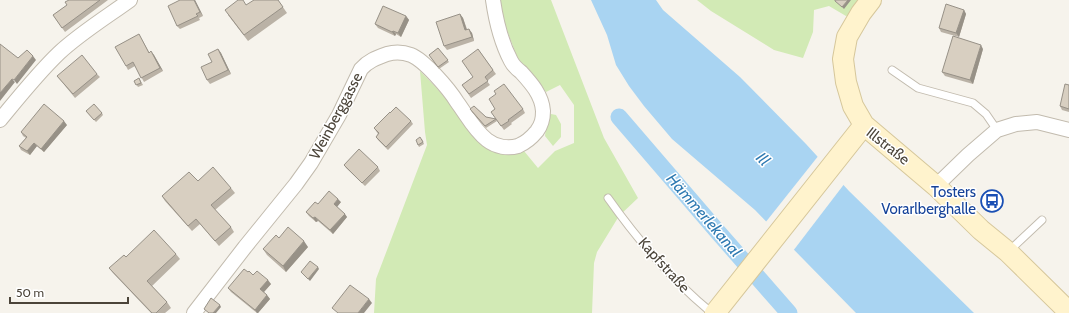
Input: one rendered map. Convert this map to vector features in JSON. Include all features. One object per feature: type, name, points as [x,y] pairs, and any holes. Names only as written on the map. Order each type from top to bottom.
[{"type":"main road","points":[[864,125],[853,106],[846,82],[843,59],[847,37],[861,13],[871,0]]},
{"type":"main road","name":"Illstraße","points":[[715,313],[864,125],[936,186],[981,230],[1008,252],[1069,312]]},
{"type":"street","points":[[0,120],[59,53],[130,0]]},
{"type":"street","name":"Weinberggasse","points":[[194,313],[311,164],[361,69],[375,58],[398,53],[410,55],[420,60],[442,83],[457,101],[471,123],[487,140],[509,148],[519,146],[535,134],[542,122],[543,106],[539,96],[526,78],[512,63],[499,30],[493,0]]},
{"type":"street","points":[[936,186],[997,130],[1016,124],[1037,122],[1069,130]]},
{"type":"lane","points":[[892,70],[918,88],[973,103],[986,114],[997,130]]},
{"type":"lane","name":"Kapfstraße","points":[[608,198],[646,248],[690,295],[712,313]]},
{"type":"lane","points":[[1008,252],[1042,220]]},
{"type":"green space","points":[[500,0],[551,0],[604,138],[638,198],[619,216],[597,252],[594,263],[592,313],[374,313],[376,279],[427,145],[420,71],[448,101],[472,135],[489,149],[499,153],[510,154],[524,151],[538,168],[555,151],[574,143],[574,105],[560,85],[546,92],[518,59],[506,28]]},
{"type":"green space","points":[[697,0],[871,0],[861,13],[846,16],[829,6],[814,10],[813,32],[803,58],[774,50],[711,11]]},
{"type":"green space","points":[[551,114],[556,115],[561,124],[561,137],[553,146],[545,136],[547,117]]},
{"type":"water","name":"Ill","points":[[591,0],[656,0],[663,10],[740,77],[806,144],[849,191],[974,313],[856,313],[755,210],[672,139],[644,106],[616,65],[607,35]]},
{"type":"pier","points":[[819,155],[845,183],[793,251],[765,223]]},
{"type":"building","points":[[69,0],[100,0],[62,28],[53,15],[67,5],[65,2]]},
{"type":"building","points":[[180,0],[194,0],[200,12],[196,14],[198,16],[177,26],[168,6]]},
{"type":"building","points":[[238,0],[243,0],[246,5],[254,0],[278,0],[283,7],[244,35],[225,10]]},
{"type":"building","points":[[835,0],[848,0],[842,7]]},
{"type":"building","points":[[946,4],[964,10],[956,33],[939,28]]},
{"type":"building","points":[[383,6],[406,16],[398,33],[392,32],[375,24]]},
{"type":"building","points":[[460,14],[465,30],[469,29],[472,37],[444,46],[436,22]]},
{"type":"building","points":[[139,34],[149,53],[151,51],[160,68],[141,78],[133,62],[126,66],[115,47]]},
{"type":"building","points":[[953,36],[981,45],[970,80],[942,72]]},
{"type":"building","points":[[0,44],[18,58],[27,50],[33,56],[14,80],[12,79],[0,93]]},
{"type":"building","points":[[438,48],[448,60],[438,67],[429,55]]},
{"type":"building","points":[[218,49],[228,70],[207,80],[201,67],[212,62],[208,54]]},
{"type":"building","points":[[478,49],[493,70],[485,77],[488,81],[469,94],[462,85],[473,77],[462,61]]},
{"type":"building","points":[[82,55],[97,74],[73,94],[57,76]]},
{"type":"building","points":[[139,78],[141,83],[136,85],[134,81]]},
{"type":"building","points":[[504,84],[523,109],[501,126],[491,112],[495,109],[489,99],[496,94],[494,91]]},
{"type":"building","points":[[1065,84],[1069,85],[1069,109],[1060,106]]},
{"type":"building","points":[[44,104],[64,121],[41,149],[34,143],[27,151],[19,146],[27,137],[21,132]]},
{"type":"building","points":[[94,104],[102,113],[94,120],[86,111]]},
{"type":"building","points":[[474,106],[486,117],[496,119],[485,126],[470,109]]},
{"type":"building","points":[[396,107],[411,121],[386,147],[376,137],[379,133],[374,128]]},
{"type":"building","points":[[420,137],[423,142],[418,145],[416,140]]},
{"type":"building","points":[[359,149],[378,167],[362,183],[344,165]]},
{"type":"building","points":[[213,167],[231,188],[211,205],[231,227],[215,241],[196,219],[188,226],[162,196],[189,172],[198,181]]},
{"type":"building","points":[[329,191],[338,199],[334,204],[345,214],[330,230],[315,217],[313,218],[306,212],[315,202],[318,204]]},
{"type":"building","points":[[288,227],[304,241],[283,266],[263,249],[276,235],[279,238]]},
{"type":"building","points":[[154,230],[176,254],[147,281],[167,302],[156,313],[152,313],[109,268],[124,255],[126,257]]},
{"type":"building","points":[[310,261],[318,267],[308,279],[301,272]]},
{"type":"building","points":[[244,269],[253,275],[257,271],[268,280],[260,289],[267,295],[255,310],[228,288]]},
{"type":"building","points":[[350,285],[369,299],[358,313],[338,313],[332,308]]},
{"type":"building","points":[[211,298],[220,305],[213,313],[209,313],[204,309]]},
{"type":"waterway","name":"Hämmerlekanal","points":[[619,117],[789,313]]},
{"type":"place","name":"Tosters Vorarlberghalle","points":[[992,201]]}]
